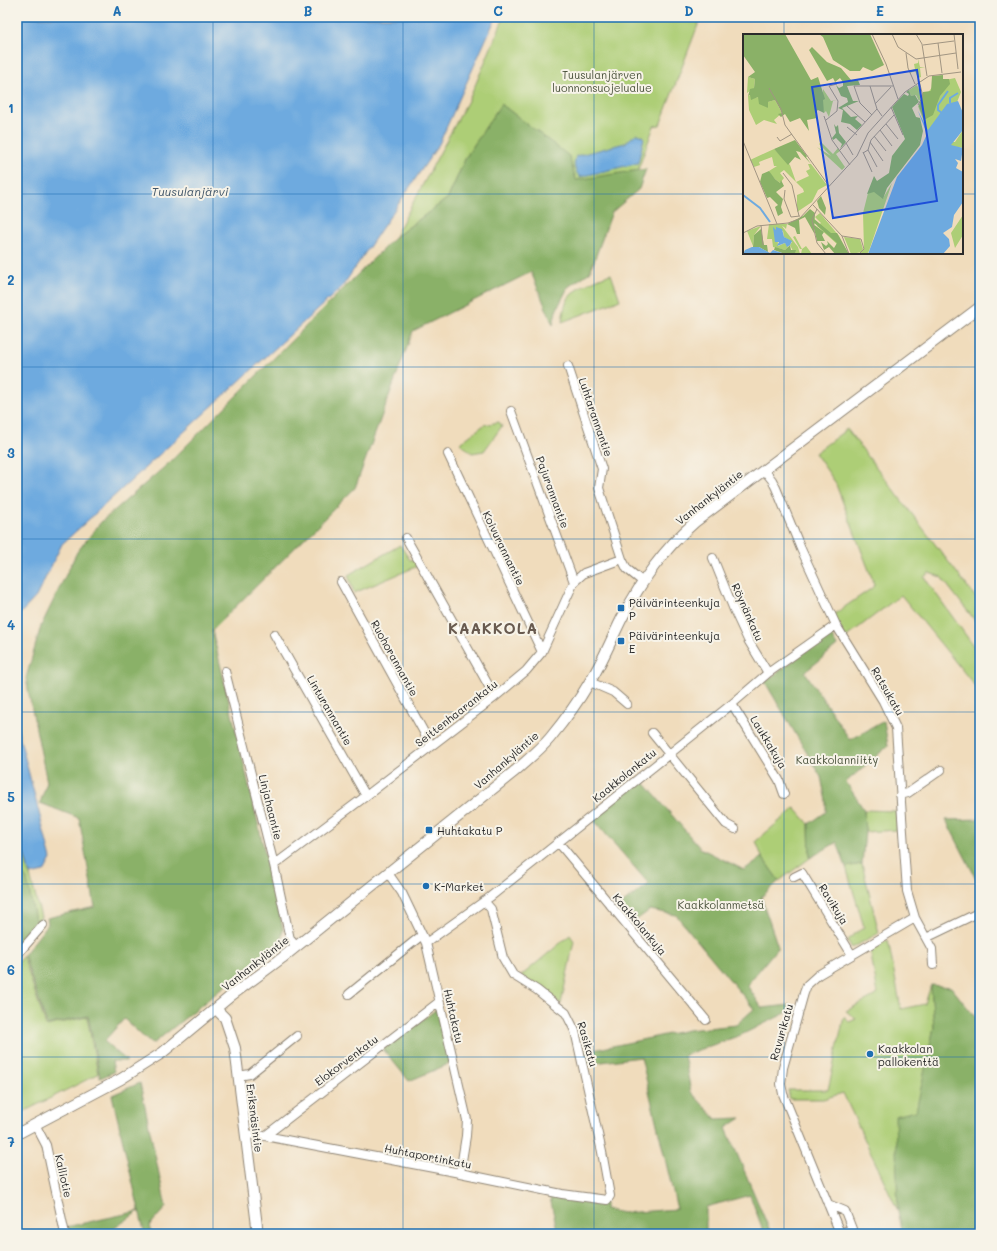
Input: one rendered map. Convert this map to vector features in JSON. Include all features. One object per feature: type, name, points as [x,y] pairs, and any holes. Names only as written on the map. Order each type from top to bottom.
[{"type":"street","name":"Vanhankyläntie","points":[[17,1134],[140,1068],[162,1053],[216,1008],[470,808],[531,757],[550,738],[590,682],[642,582],[656,562],[681,534],[980,307]]},
{"type":"street","name":"Luhtarannantie","points":[[568,366],[602,469],[599,488],[622,559],[627,570],[642,582]]},
{"type":"street","name":"Pajurannantie","points":[[511,411],[574,582]]},
{"type":"street","name":"Koivurannantie","points":[[448,454],[542,652]]},
{"type":"street","name":"Ratsukatu","points":[[764,470],[776,488],[801,549],[836,625],[883,701],[896,728],[906,883],[915,918],[932,949],[933,965]]},
{"type":"street","points":[[406,538],[495,697]]},
{"type":"street","name":"Röynänkatu","points":[[713,558],[748,640],[768,673]]},
{"type":"street","points":[[574,582],[584,573],[622,559]]},
{"type":"street","name":"Ruohorannantie","points":[[341,582],[431,745]]},
{"type":"street","name":"Seittenhaarankatu","points":[[274,865],[495,697],[526,671],[542,652],[574,582]]},
{"type":"street","name":"Kaakkolankatu","points":[[426,943],[484,901],[732,704],[768,673],[836,625]]},
{"type":"street","name":"Linturannantie","points":[[274,634],[366,796]]},
{"type":"street","name":"Linjahaantie","points":[[225,671],[274,865],[290,939],[296,946]]},
{"type":"street","points":[[590,682],[613,692],[627,704]]},
{"type":"street","name":"Laukkakuja","points":[[732,704],[779,780],[784,794]]},
{"type":"street","points":[[652,733],[670,753],[726,824],[735,829]]},
{"type":"street","points":[[900,795],[908,793],[941,770]]},
{"type":"street","name":"Kaakkolankuja","points":[[558,842],[706,1020]]},
{"type":"street","name":"Huhtakatu","points":[[388,873],[402,893],[426,943],[467,1120],[460,1172]]},
{"type":"street","name":"Ravikuja","points":[[794,877],[802,873],[852,955]]},
{"type":"street","name":"Rasikatu","points":[[484,901],[491,909],[503,958],[513,975],[537,990],[566,1013],[575,1032],[602,1152],[610,1196],[607,1200]]},
{"type":"street","points":[[926,938],[980,912]]},
{"type":"street","name":"Ravurikatu","points":[[828,1204],[845,1211],[852,1229],[839,1234],[783,1094],[781,1077],[782,1068],[804,993],[807,985],[818,975],[915,918]]},
{"type":"street","points":[[17,955],[43,925]]},
{"type":"street","points":[[348,994],[422,935]]},
{"type":"street","name":"Elokorvenkatu","points":[[265,1136],[439,1002]]},
{"type":"street","name":"Eriksnäsintie","points":[[216,1008],[225,1018],[235,1048],[258,1234]]},
{"type":"street","points":[[238,1076],[250,1074],[297,1036]]},
{"type":"street","name":"Kalliotie","points":[[35,1124],[46,1145],[65,1234]]},
{"type":"street","name":"Huhtaportinkatu","points":[[245,1134],[265,1136],[460,1172],[562,1194],[607,1200]]},
{"type":"green space","name":"Tuusulanjärven luonnonsuojelualue","points":[[504,17],[701,17],[660,125],[654,126],[636,175],[576,191],[560,150],[501,104],[466,157],[448,198],[394,238],[471,95]]},
{"type":"green space","points":[[501,104],[569,156],[576,180],[646,169],[639,189],[612,212],[590,272],[568,287],[556,311],[553,325],[531,272],[413,331],[355,488],[212,630],[283,929],[281,941],[154,1043],[149,1042],[124,1019],[104,1041],[127,1061],[112,1061],[114,1072],[100,1078],[88,1016],[47,1025],[24,955],[48,924],[47,918],[95,907],[79,818],[40,803],[47,782],[26,678],[41,626],[77,552],[101,522],[170,462],[394,238],[448,198],[466,157]]},
{"type":"green space","points":[[611,274],[620,300],[562,322],[566,304],[571,295],[601,277]]},
{"type":"green space","points":[[499,422],[502,426],[484,451],[472,453],[460,443],[484,425]]},
{"type":"green space","points":[[847,429],[980,603],[980,627],[941,577],[929,573],[924,577],[980,655],[980,692],[901,595],[845,638],[833,615],[875,586],[835,482],[815,453]]},
{"type":"green space","points":[[400,545],[410,560],[415,559],[418,566],[354,593],[348,575]]},
{"type":"green space","name":"Kaakkolanniitty","points":[[830,633],[837,646],[805,672],[850,740],[884,721],[888,746],[846,782],[864,810],[865,832],[862,864],[846,867],[837,842],[810,858],[809,824],[826,812],[826,801],[821,777],[765,682]]},
{"type":"green space","name":"Kaakkolanmetsä","points":[[641,779],[700,848],[744,870],[762,857],[779,881],[761,897],[778,947],[747,985],[762,1008],[790,1005],[788,1012],[741,1035],[684,1055],[691,1092],[716,1119],[741,1118],[726,1128],[770,1231],[764,1233],[750,1195],[706,1207],[706,1234],[587,1234],[582,1231],[576,1234],[558,1234],[549,1193],[605,1203],[605,1209],[623,1213],[677,1209],[641,1057],[586,1064],[584,1052],[688,1030],[736,1025],[754,1009],[676,915],[650,910],[629,925],[616,908],[649,884],[592,818]]},
{"type":"green space","points":[[795,808],[809,824],[810,858],[779,881],[762,857],[756,841]]},
{"type":"green space","points":[[864,810],[896,811],[897,830],[865,832]]},
{"type":"green space","points":[[980,819],[980,886],[946,820]]},
{"type":"green space","points":[[17,827],[41,917],[17,936]]},
{"type":"green space","points":[[862,864],[879,933],[852,948],[847,940],[864,927],[846,867]]},
{"type":"green space","points":[[17,868],[27,879],[35,920],[42,919],[17,949]]},
{"type":"green space","points":[[570,935],[574,941],[561,1004],[521,976]]},
{"type":"green space","points":[[888,940],[901,1009],[925,1004],[931,985],[934,1027],[898,1211],[843,1093],[823,1099],[790,1099],[788,1090],[828,1090],[844,1017],[849,1022],[856,1019],[846,1011],[878,994],[870,950]]},
{"type":"green space","points":[[23,956],[46,1026],[87,1017],[98,1074],[19,1114],[17,1112],[17,963]]},
{"type":"green space","points":[[931,985],[951,987],[980,1023],[980,1234],[903,1234],[898,1211],[895,1116],[916,1111],[934,1027]]},
{"type":"green space","points":[[437,1009],[451,1063],[409,1081],[383,1049]]},
{"type":"green space","points":[[140,1083],[166,1207],[150,1225],[152,1234],[148,1234],[144,1231],[112,1095]]},
{"type":"green space","points":[[139,1211],[106,1234],[67,1234],[66,1227]]},
{"type":"water","name":"Tuusulanjärvi","points":[[17,17],[496,17],[439,144],[342,287],[62,544],[36,597],[17,617]]},
{"type":"water","points":[[636,134],[641,135],[644,138],[638,163],[580,177],[575,170],[576,156],[625,143]]},
{"type":"water","points":[[17,727],[51,859],[44,872],[30,875],[19,834],[17,814],[20,794],[17,789]]},
{"type":"place","name":"Päivärinteenkuja P","points":[[621,608]]},
{"type":"place","name":"Päivärinteenkuja E","points":[[621,641]]},
{"type":"place","name":"Huhtakatu P","points":[[429,830]]},
{"type":"place","name":"K-Market","points":[[426,886]]},
{"type":"place","name":"Kaakkolan pallokenttä","points":[[870,1054]]},
{"type":"district","name":"KAAKKOLA","points":[[493,628]]}]
